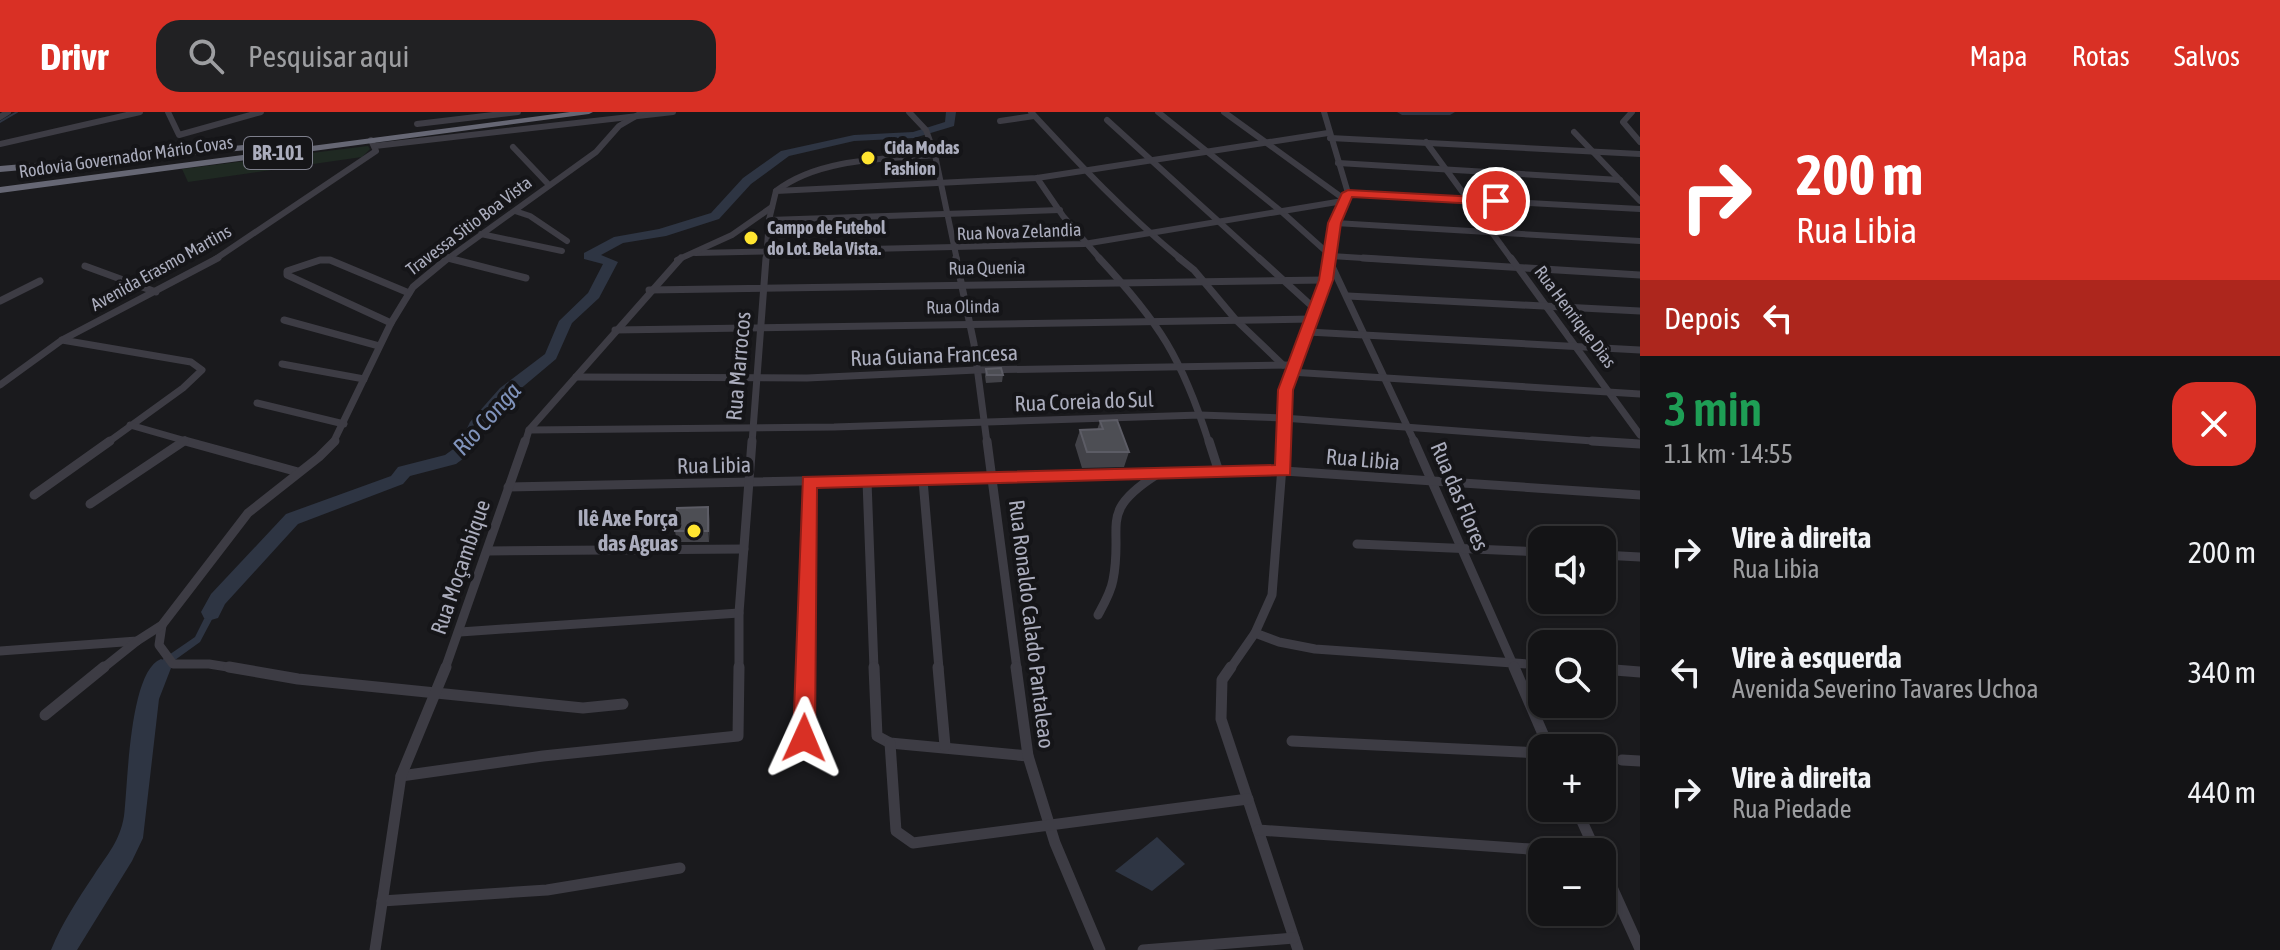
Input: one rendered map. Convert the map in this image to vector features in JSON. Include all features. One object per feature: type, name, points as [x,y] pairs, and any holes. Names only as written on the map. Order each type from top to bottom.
[{"type":"highway","name":"Rodovia Governador Mário Covas","points":[[0,170],[47,163],[296,143],[497,115],[545,112]]},
{"type":"highway","name":"Rodovia Governador Mário Covas","points":[[0,189],[374,146],[400,136],[589,112]]},
{"type":"street","points":[[0,117],[8,112]]},
{"type":"street","points":[[0,144],[140,112]]},
{"type":"street","points":[[168,112],[175,132],[182,134],[261,112]]},
{"type":"street","points":[[417,124],[443,123],[442,112]]},
{"type":"street","points":[[497,115],[518,112]]},
{"type":"street","name":"Travessa Sitio Boa Vista","points":[[45,715],[137,641],[162,625],[258,503],[328,448],[344,424],[379,346],[409,293],[448,258],[601,149],[619,126],[643,112]]},
{"type":"street","points":[[385,145],[673,112]]},
{"type":"street","name":"Rua Ronaldo Calado Pantaleao","points":[[909,112],[927,132],[935,155],[970,323],[1028,756],[1049,826],[1100,950]]},
{"type":"street","points":[[1158,112],[1282,212],[1331,259],[1640,275]]},
{"type":"street","points":[[1224,112],[1345,198]]},
{"type":"street","points":[[1143,950],[1296,944],[1221,719],[1220,698],[1222,680],[1255,633],[1272,595],[1284,471],[1283,418],[1292,369],[1326,280],[1335,223],[1345,198],[1324,112]]},
{"type":"street","points":[[1632,112],[1623,122],[1640,142]]},
{"type":"street","points":[[1000,121],[1032,114],[1084,170],[1202,280],[1236,320],[1283,365]]},
{"type":"street","points":[[1107,120],[1315,309]]},
{"type":"street","points":[[1574,132],[1640,201]]},
{"type":"street","points":[[1629,132],[1640,133]]},
{"type":"street","points":[[776,191],[1037,178],[1329,135],[1640,154]]},
{"type":"street","name":"Avenida Erasmo Martins","points":[[0,385],[62,340],[227,253],[374,146],[385,145],[400,136]]},
{"type":"street","name":"Rua Henrique Dias","points":[[1426,142],[1578,346],[1640,435]]},
{"type":"street","points":[[513,147],[549,185]]},
{"type":"street","points":[[776,191],[783,184],[822,170],[875,159],[935,155]]},
{"type":"street","points":[[1338,163],[1620,180]]},
{"type":"street","points":[[1037,178],[1084,244],[1155,321],[1181,368],[1219,472]]},
{"type":"street","name":"Rua Marrocos","points":[[401,776],[543,756],[738,736],[739,613],[769,220],[776,191]]},
{"type":"street","name":"Rua Nova Zelandia","points":[[691,254],[1084,244],[1282,212],[1345,198],[1468,200],[1640,209]]},
{"type":"street","name":"Rua Moçambique","points":[[375,950],[401,776],[460,632],[529,430],[677,260],[732,235],[772,207]]},
{"type":"street","points":[[769,220],[1060,210]]},
{"type":"street","points":[[515,211],[535,218],[567,241]]},
{"type":"street","points":[[1335,223],[1640,241]]},
{"type":"street","points":[[481,234],[562,251]]},
{"type":"street","points":[[448,258],[526,278]]},
{"type":"street","name":"Rua das Flores","points":[[1331,259],[1409,428],[1542,734]]},
{"type":"street","points":[[391,323],[287,275],[287,271],[320,260],[330,260],[409,293]]},
{"type":"street","points":[[85,266],[156,292]]},
{"type":"street","name":"Rua Quenia","points":[[649,290],[1326,280]]},
{"type":"street","points":[[0,301],[40,281]]},
{"type":"street","points":[[1348,296],[1640,311]]},
{"type":"street","name":"Rua Olinda","points":[[615,330],[1312,319]]},
{"type":"street","points":[[284,320],[379,346]]},
{"type":"street","points":[[1308,332],[1640,350]]},
{"type":"street","points":[[34,495],[202,370],[199,365],[62,340]]},
{"type":"street","points":[[282,364],[364,379]]},
{"type":"street","name":"Rua Guiana Francesa","points":[[576,377],[807,378],[977,370],[1283,365],[1292,369],[1387,380],[1640,394]]},
{"type":"street","points":[[257,403],[344,424]]},
{"type":"street","name":"Rua Coreia do Sul","points":[[529,430],[753,428],[1200,415],[1283,418],[1640,444]]},
{"type":"street","points":[[130,425],[298,472]]},
{"type":"street","points":[[90,504],[185,440]]},
{"type":"street","name":"Rua Libia","points":[[508,487],[1284,471],[1640,495]]},
{"type":"street","points":[[1098,615],[1114,576],[1112,546],[1120,503],[1135,487],[1159,473]]},
{"type":"street","points":[[923,480],[945,746]]},
{"type":"street","points":[[867,481],[877,736],[890,743],[1028,756]]},
{"type":"street","points":[[804,738],[809,482]]},
{"type":"street","points":[[1357,544],[1528,551]]},
{"type":"street","points":[[488,551],[744,549]]},
{"type":"street","points":[[1616,556],[1640,557]]},
{"type":"street","points":[[460,632],[739,613]]},
{"type":"street","points":[[162,625],[159,645],[173,664],[209,664],[298,679],[583,708],[623,704]]},
{"type":"street","points":[[1255,633],[1279,642],[1315,649],[1528,664]]},
{"type":"street","points":[[0,651],[137,641]]},
{"type":"street","points":[[1616,670],[1640,672]]},
{"type":"street","points":[[1292,741],[1528,752]]},
{"type":"street","points":[[890,743],[896,831],[913,843],[924,844],[1248,799]]},
{"type":"street","points":[[1622,760],[1640,761]]},
{"type":"street","points":[[1258,830],[1528,849]]},
{"type":"street","points":[[382,901],[547,890],[680,868]]},
{"type":"street","points":[[1616,896],[1640,949]]},
{"type":"shaded area","points":[[368,146],[370,149],[362,157],[188,182],[182,169]]},
{"type":"water","points":[[221,590],[226,593],[200,642],[161,670],[156,687],[149,688],[163,659],[195,637]]},
{"type":"water","points":[[1157,837],[1185,864],[1152,891],[1115,871]]},
{"type":"building","points":[[1001,368],[1003,375],[987,375],[986,369]]},
{"type":"building","points":[[1117,420],[1129,452],[1087,452],[1080,430],[1103,429],[1100,421]]},
{"type":"building","points":[[708,507],[708,531],[675,531],[677,508]]},
{"type":"waterway","points":[[0,122],[17,112]]},
{"type":"waterway","name":"Rio Conga","points":[[211,612],[218,599],[292,519],[397,480],[404,471],[450,460],[466,448],[476,426],[506,392],[551,356],[566,321],[594,295],[611,262],[589,256],[619,240],[661,233],[715,216],[747,181],[785,153],[854,138],[914,135],[950,124],[951,112]]},
{"type":"waterway","name":"Rio Conga","points":[[1402,112],[1450,112]]},
{"type":"waterway","name":"Rio Conga","points":[[64,950],[131,838],[148,699],[161,668]]},
{"type":"place","name":"Cida Modas Fashion","points":[[868,158]]},
{"type":"place","name":"Campo de Futebol do Lot. Bela Vista.","points":[[751,238]]},
{"type":"place","name":"Ilê Axe Força das Aguas","points":[[694,531]]},
{"type":"route","points":[[804,738],[809,482],[1284,471],[1285,390],[1326,280],[1335,223],[1348,193],[1496,201]]}]
